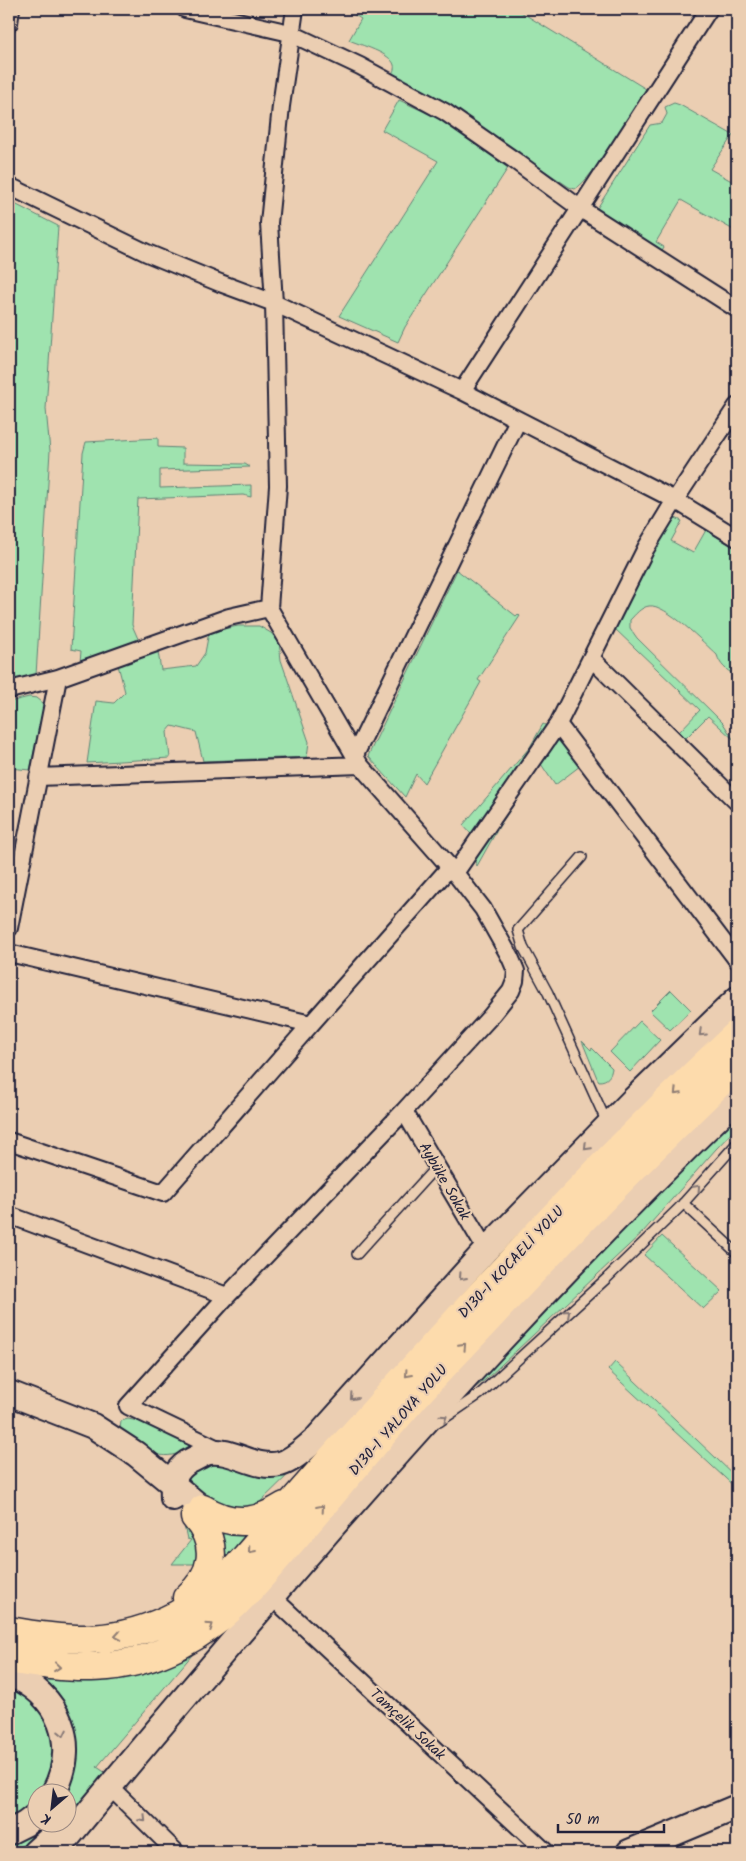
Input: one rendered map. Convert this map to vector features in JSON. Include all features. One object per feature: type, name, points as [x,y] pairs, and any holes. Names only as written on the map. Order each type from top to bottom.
[{"type":"highway","name":"D130-1 KOCAELİ YOLU","points":[[294,1500],[483,1290],[563,1206],[737,1034]]},
{"type":"highway","name":"D130-1 YALOVA YOLU","points":[[9,1659],[67,1668],[107,1667],[127,1664],[144,1660],[181,1644],[228,1613],[294,1540],[416,1397],[633,1166],[737,1066]]},
{"type":"highway","points":[[199,1513],[223,1520],[252,1521],[269,1516],[294,1500]]},
{"type":"highway","points":[[9,1631],[47,1638],[99,1639],[122,1636],[176,1616],[196,1604],[221,1583],[294,1500]]},
{"type":"highway","points":[[146,1628],[190,1595],[208,1571],[211,1560],[208,1536],[199,1513]]},
{"type":"street","points":[[9,23],[11,9]]},
{"type":"street","points":[[186,9],[290,33],[360,66],[445,112],[581,209],[737,309]]},
{"type":"street","points":[[295,9],[290,33],[270,203],[269,232],[274,303],[278,486],[269,608],[358,760],[452,870],[482,909],[510,956],[516,971],[515,981],[511,991],[494,1011],[404,1111],[227,1296],[128,1406],[233,1456],[256,1464],[282,1464],[294,1457],[315,1440],[486,1250],[608,1125],[737,999]]},
{"type":"street","points":[[462,391],[709,9]]},
{"type":"street","points":[[9,186],[147,252],[220,284],[274,303],[462,391],[675,500],[737,538]]},
{"type":"street","points":[[9,1141],[164,1193],[312,1024],[452,870],[558,724],[646,548],[737,406]]},
{"type":"street","points":[[358,760],[518,420]]},
{"type":"street","points":[[9,690],[58,678],[229,617],[269,608]]},
{"type":"street","points":[[591,658],[737,802]]},
{"type":"street","points":[[9,928],[58,678]]},
{"type":"street","points":[[558,724],[737,960]]},
{"type":"street","points":[[38,777],[358,760]]},
{"type":"street","points":[[9,953],[312,1024]]},
{"type":"street","points":[[56,1852],[271,1596],[404,1446],[545,1292],[737,1099]]},
{"type":"street","name":"Aybüke Sokak","points":[[404,1111],[486,1250]]},
{"type":"street","points":[[9,1215],[227,1296]]},
{"type":"street","points":[[9,1393],[93,1426],[136,1454],[173,1491]]},
{"type":"street","points":[[9,1404],[91,1437],[130,1460],[173,1491],[199,1513]]},
{"type":"street","points":[[173,1491],[177,1472],[181,1466],[209,1452],[233,1456]]},
{"type":"street","name":"Tamçelik Sokak","points":[[271,1596],[546,1852]]},
{"type":"street","points":[[9,1674],[38,1691],[59,1717],[64,1733],[65,1750],[63,1767],[58,1784]]},
{"type":"street","points":[[35,1852],[110,1786]]},
{"type":"street","points":[[110,1786],[176,1852]]},
{"type":"street","points":[[628,1852],[737,1807]]},
{"type":"street","points":[[9,1832],[28,1822]]},
{"type":"lane","points":[[582,857],[518,930],[523,947],[552,1000],[608,1125]]},
{"type":"lane","points":[[404,1446],[480,1394],[607,1278],[684,1203],[737,1143]]},
{"type":"lane","points":[[357,1254],[436,1167]]},
{"type":"lane","points":[[684,1203],[737,1253]]},
{"type":"green space","points":[[345,9],[516,9],[646,89],[602,158],[592,172],[575,189],[569,187],[475,124],[391,76],[394,69],[392,61],[374,50],[349,40],[361,19]]},
{"type":"green space","points":[[399,100],[440,119],[508,168],[405,327],[398,342],[339,316],[438,161],[382,130]]},
{"type":"green space","points":[[674,103],[733,135],[710,169],[737,184],[737,232],[681,200],[656,242],[664,247],[661,252],[596,210],[650,125],[662,123],[667,114],[665,107]]},
{"type":"green space","points":[[9,201],[58,226],[46,409],[50,451],[36,675],[9,681]]},
{"type":"green space","points":[[158,438],[158,447],[183,448],[183,463],[245,464],[250,467],[160,470],[160,488],[251,485],[251,497],[243,495],[138,499],[132,625],[139,641],[80,662],[81,651],[71,649],[83,453],[86,442]]},
{"type":"green space","points":[[671,516],[682,521],[671,541],[693,553],[706,530],[737,549],[737,671],[735,675],[726,669],[717,655],[694,634],[674,617],[656,607],[649,606],[638,612],[630,620],[630,628],[637,638],[723,723],[733,739],[708,716],[684,740],[679,732],[700,710],[614,628]]},
{"type":"green space","points":[[457,570],[516,616],[518,614],[520,616],[478,680],[481,682],[424,783],[416,774],[405,797],[368,756]]},
{"type":"green space","points":[[238,626],[259,626],[271,633],[279,642],[281,660],[309,742],[307,757],[203,761],[196,732],[172,726],[167,732],[170,758],[87,763],[96,701],[114,703],[125,692],[118,665],[158,652],[161,670],[196,666],[205,653],[209,632]]},
{"type":"green space","points":[[29,697],[37,698],[42,702],[43,709],[30,770],[9,768],[9,702]]},
{"type":"green space","points":[[543,724],[547,726],[464,846],[471,834],[463,825],[530,747]]},
{"type":"green space","points":[[556,738],[580,766],[555,785],[541,764],[500,825],[477,866],[473,857]]},
{"type":"green space","points":[[671,990],[691,1010],[670,1030],[650,1011]]},
{"type":"green space","points":[[640,1021],[660,1040],[630,1072],[610,1052]]},
{"type":"green space","points":[[582,1041],[612,1068],[610,1076],[606,1079],[599,1081],[597,1078]]},
{"type":"green space","points":[[737,1113],[737,1127],[643,1232],[485,1380],[448,1409],[554,1295]]},
{"type":"green space","points":[[662,1236],[722,1291],[703,1309],[644,1255]]},
{"type":"green space","points":[[615,1362],[737,1478],[737,1489],[608,1370]]},
{"type":"green space","points":[[128,1419],[148,1423],[188,1442],[191,1448],[180,1453],[164,1456],[150,1452],[120,1429],[121,1421]]},
{"type":"green space","points":[[211,1464],[296,1467],[255,1507],[223,1510],[188,1482],[192,1472],[201,1466]]},
{"type":"green space","points":[[183,1521],[195,1528],[199,1564],[172,1564],[191,1540],[187,1539]]},
{"type":"green space","points":[[214,1526],[247,1532],[220,1566]]},
{"type":"green space","points":[[198,1648],[97,1767],[109,1775],[78,1807],[78,1784],[70,1784],[75,1771],[76,1757],[76,1744],[71,1720],[52,1686],[43,1676]]},
{"type":"green space","points":[[9,1681],[19,1685],[49,1717],[56,1743],[56,1763],[47,1784],[28,1784],[28,1810],[9,1822]]},
{"type":"green space","points":[[31,1834],[45,1834],[22,1852],[9,1852],[9,1845]]}]
